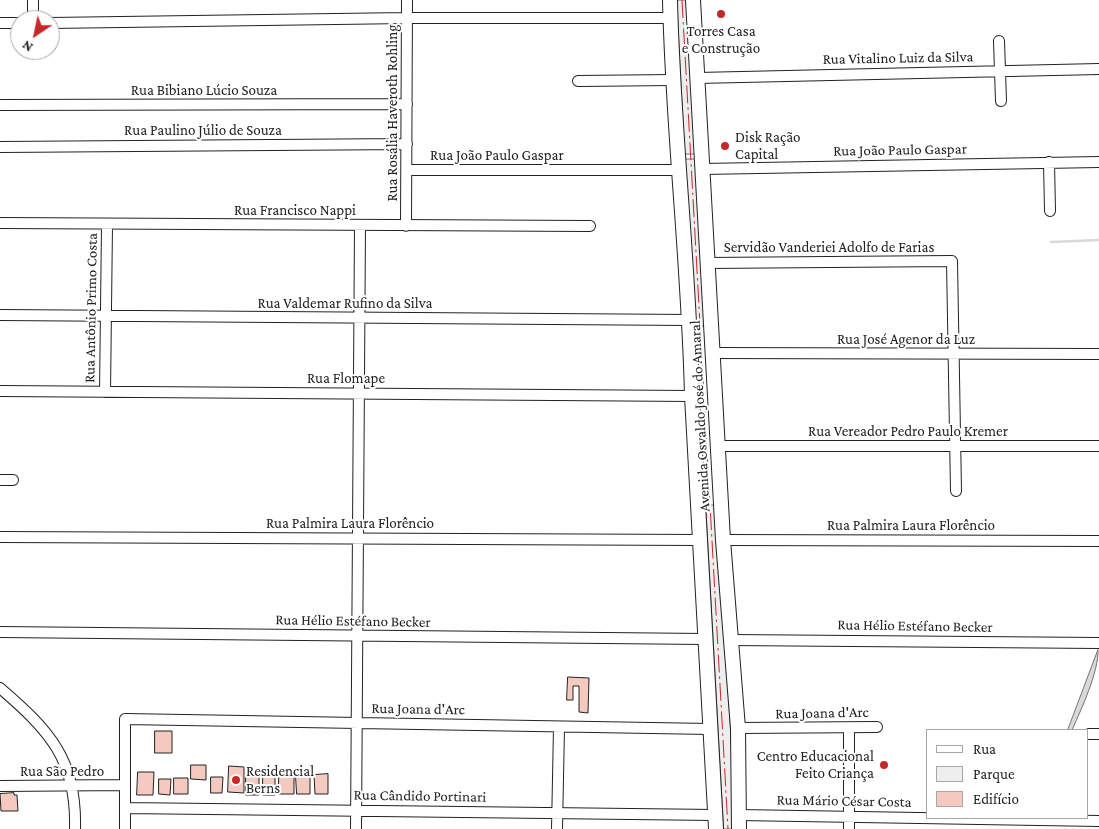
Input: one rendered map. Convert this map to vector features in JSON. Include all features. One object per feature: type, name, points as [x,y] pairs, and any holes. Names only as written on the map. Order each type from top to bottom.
[{"type":"main road","name":"Avenida Osvaldo José do Amaral","points":[[670,0],[678,170],[690,320],[692,396],[716,822]]},
{"type":"main road","name":"Avenida Osvaldo José do Amaral","points":[[693,0],[723,540],[738,728],[739,822]]},
{"type":"main road","points":[[697,485],[707,493],[716,492],[720,489]]},
{"type":"street","name":"Rua Rosália Haveroth Rohling","points":[[406,226],[407,0]]},
{"type":"street","points":[[60,23],[407,18],[670,18]]},
{"type":"street","points":[[999,41],[1001,100]]},
{"type":"street","name":"Rua Vitalino Luiz da Silva","points":[[697,78],[1099,69]]},
{"type":"street","points":[[578,81],[673,80]]},
{"type":"street","name":"Rua Bibiano Lúcio Souza","points":[[0,105],[407,104]]},
{"type":"street","name":"Rua Paulino Júlio de Souza","points":[[0,147],[407,144]]},
{"type":"street","points":[[1049,162],[1050,211]]},
{"type":"street","name":"Rua João Paulo Gaspar","points":[[702,169],[1099,162]]},
{"type":"street","name":"Rua João Paulo Gaspar","points":[[407,170],[678,170]]},
{"type":"street","name":"Rua Francisco Nappi","points":[[0,223],[590,226]]},
{"type":"street","name":"Rua Antônio Primo Costa","points":[[105,392],[106,225]]},
{"type":"street","points":[[356,829],[360,226]]},
{"type":"street","name":"Servidão Vanderiei Adolfo de Farias","points":[[707,263],[952,261],[954,354]]},
{"type":"street","name":"Rua Valdemar Rufino da Silva","points":[[0,315],[690,320]]},
{"type":"street","name":"Rua José Agenor da Luz","points":[[713,353],[1099,354]]},
{"type":"street","points":[[954,354],[956,491]]},
{"type":"street","name":"Rua Flomape","points":[[0,391],[692,396]]},
{"type":"street","name":"Rua Vereador Pedro Paulo Kremer","points":[[718,446],[1099,446]]},
{"type":"street","points":[[0,480],[13,480]]},
{"type":"street","name":"Rua Palmira Laura Florêncio","points":[[0,537],[700,540]]},
{"type":"street","name":"Rua Palmira Laura Florêncio","points":[[723,540],[1099,540]]},
{"type":"street","name":"Rua Hélio Estéfano Becker","points":[[0,632],[705,639]]},
{"type":"street","name":"Rua Hélio Estéfano Becker","points":[[730,640],[1099,643]]},
{"type":"street","points":[[0,688],[27,712],[49,737],[64,761],[72,785],[75,829]]},
{"type":"street","name":"Rua Joana d'Arc","points":[[125,785],[125,718],[710,729]]},
{"type":"street","points":[[557,829],[559,726]]},
{"type":"street","name":"Rua Joana d'Arc","points":[[738,728],[877,727]]},
{"type":"street","points":[[849,728],[849,829]]},
{"type":"street","points":[[125,785],[125,829]]},
{"type":"street","name":"Rua São Pedro","points":[[0,786],[125,785]]},
{"type":"street","name":"Rua Cândido Portinari","points":[[125,808],[557,813],[716,822]]},
{"type":"street","name":"Rua Mário César Costa","points":[[739,822],[849,817],[926,818]]},
{"type":"street","name":"Rua Mário César Costa","points":[[974,819],[1099,821]]},
{"type":"green space","points":[[677,0],[686,0],[690,21],[696,154],[685,154]]},
{"type":"green space","points":[[684,159],[697,159],[707,326],[695,326]]},
{"type":"green space","points":[[706,504],[718,506],[736,829],[724,829]]},
{"type":"shaded area","points":[[1098,650],[1096,669],[1089,690],[1072,729],[1068,729]]},
{"type":"building","points":[[568,677],[589,678],[588,713],[579,712],[579,686],[573,686],[573,700],[567,700]]},
{"type":"building","points":[[155,731],[172,731],[172,753],[155,753]]},
{"type":"building","points":[[191,765],[206,765],[206,780],[191,779]]},
{"type":"building","name":"Residencial Berns","points":[[229,766],[244,767],[244,793],[228,792]]},
{"type":"building","points":[[138,772],[154,772],[153,795],[137,795]]},
{"type":"building","points":[[328,774],[328,794],[315,794],[314,775]]},
{"type":"building","points":[[263,776],[275,776],[275,795],[263,795]]},
{"type":"building","points":[[279,776],[294,776],[294,794],[279,794]]},
{"type":"building","points":[[211,777],[223,777],[222,793],[211,793]]},
{"type":"building","points":[[246,777],[259,777],[259,795],[246,795]]},
{"type":"building","points":[[296,777],[310,777],[310,794],[297,794]]},
{"type":"building","points":[[174,778],[188,778],[188,794],[174,794]]},
{"type":"building","points":[[159,779],[171,779],[170,795],[159,794]]},
{"type":"building","points":[[14,793],[14,795],[17,795],[18,811],[1,811],[0,794]]},
{"type":"waterway","points":[[1051,242],[1099,240]]},
{"type":"power","points":[[682,0],[728,829]]},
{"type":"place","name":"Torres Casa e Construção","points":[[721,14]]},
{"type":"place","name":"Disk Ração Capital","points":[[725,146]]},
{"type":"place","name":"Centro Educacional Feito Criança","points":[[884,765]]},
{"type":"place","name":"Residencial Berns","points":[[236,780]]}]
